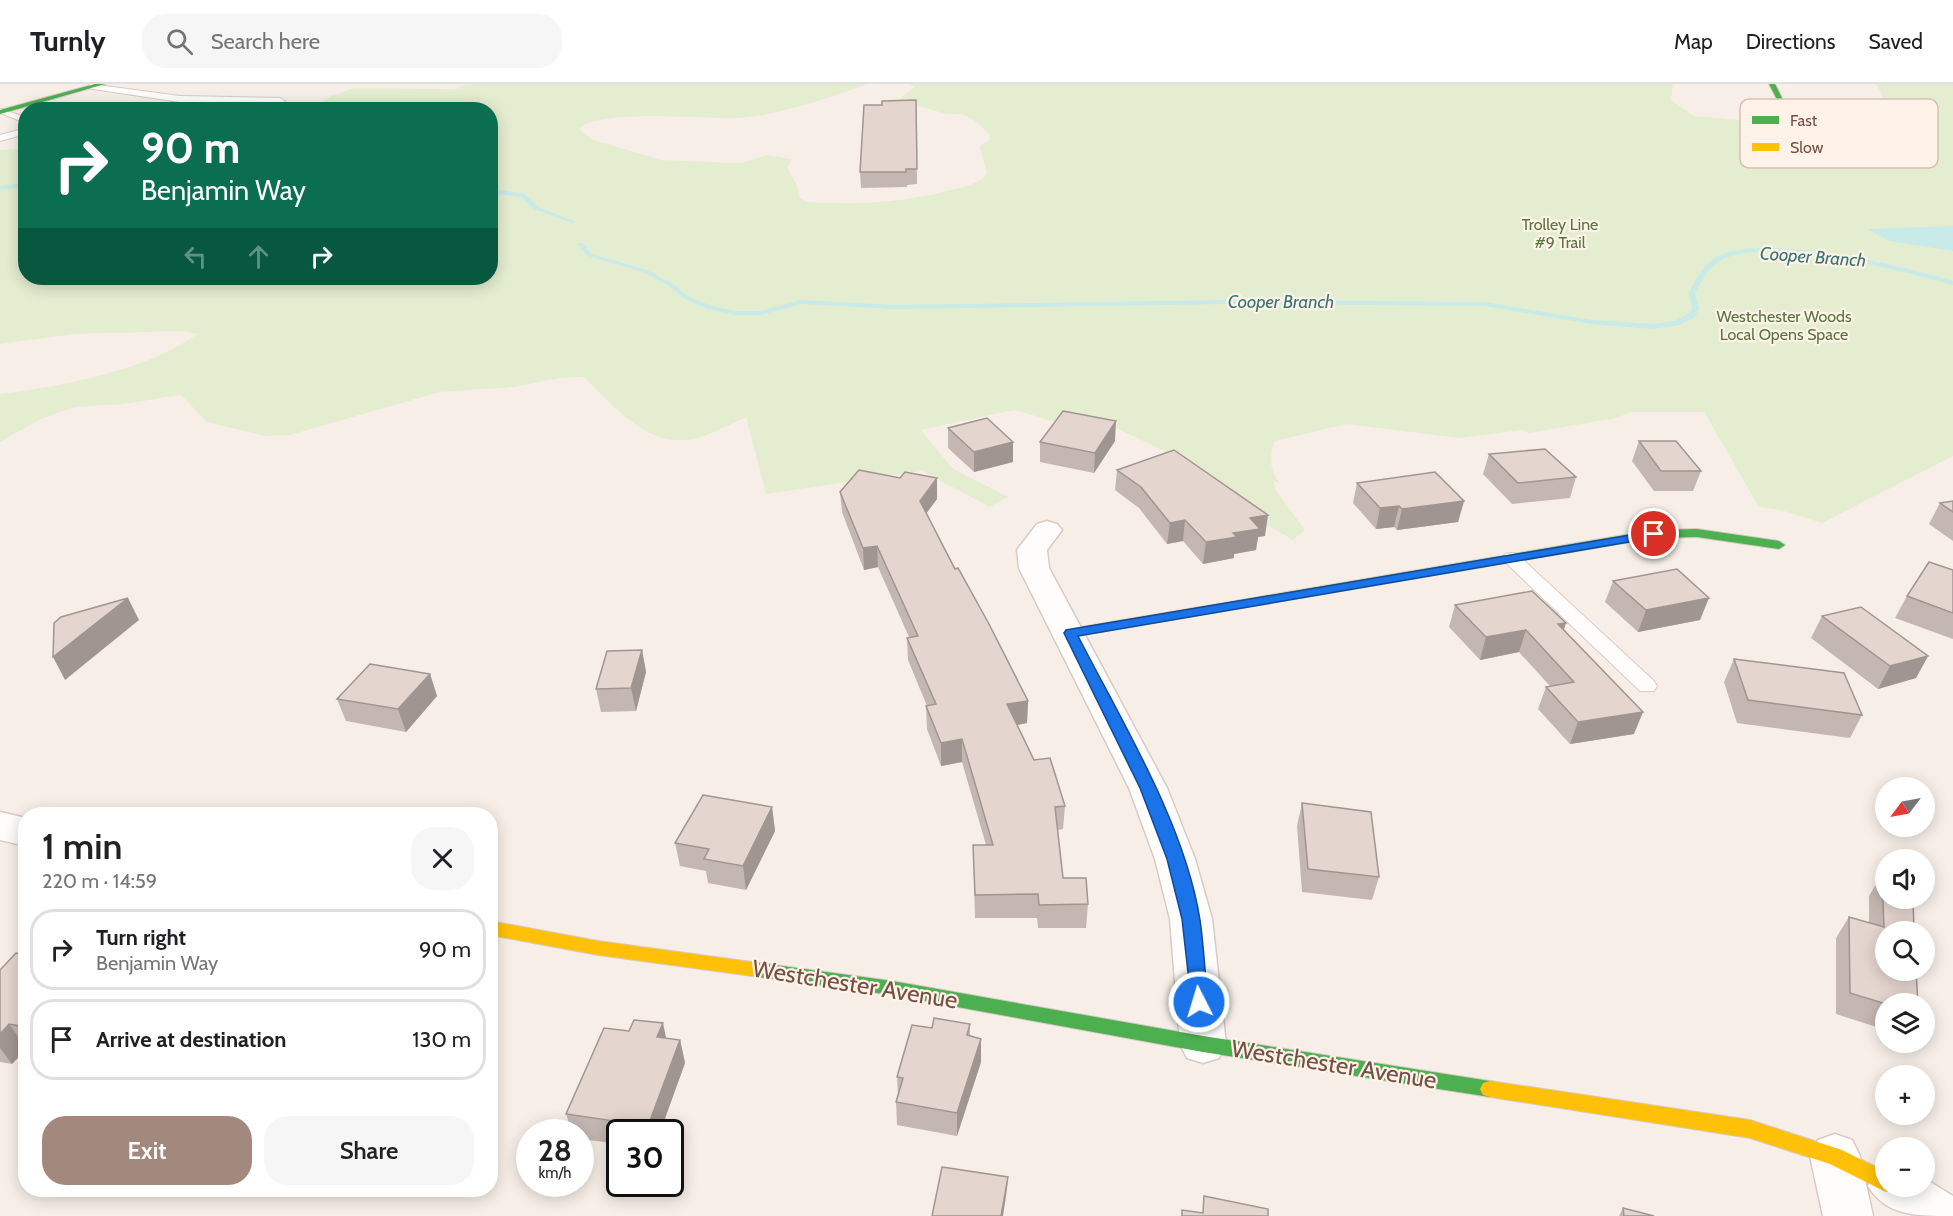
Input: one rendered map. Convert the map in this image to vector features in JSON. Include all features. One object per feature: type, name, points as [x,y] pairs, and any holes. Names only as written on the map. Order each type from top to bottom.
[{"type":"street","points":[[1772,84],[1780,99]]},
{"type":"street","points":[[35,102],[98,85]]},
{"type":"street","points":[[1,111],[18,106]]},
{"type":"street","points":[[1047,530],[1032,550],[1034,568],[1070,633],[1148,788],[1175,859],[1191,919],[1203,1044]]},
{"type":"street","points":[[1070,633],[1654,534],[1696,533],[1779,545]]},
{"type":"street","points":[[0,826],[18,830]]},
{"type":"street","name":"Westchester Avenue","points":[[498,929],[598,948],[892,988],[1203,1044],[1750,1129],[1835,1156],[1875,1177]]},
{"type":"street","points":[[1835,1156],[1848,1216]]},
{"type":"street","points":[[1910,1197],[1940,1216]]},
{"type":"lane","points":[[98,85],[180,99],[280,101]]},
{"type":"lane","points":[[1,111],[18,117]]},
{"type":"lane","points":[[0,138],[18,133]]},
{"type":"lane","points":[[1511,558],[1647,686]]},
{"type":"green space","points":[[465,84],[868,84],[770,114],[738,118],[630,117],[591,123],[579,129],[591,139],[661,160],[741,163],[767,155],[792,159],[788,167],[798,187],[800,198],[807,202],[844,203],[879,202],[931,195],[970,185],[987,174],[980,146],[989,140],[990,135],[974,120],[961,114],[946,114],[901,101],[899,99],[915,87],[908,84],[1673,84],[1671,100],[1694,116],[1740,120],[1740,168],[1938,168],[1938,99],[1882,99],[1875,84],[1953,84],[1953,456],[1822,523],[1784,511],[1759,507],[1704,412],[1632,412],[1616,418],[1529,433],[1522,430],[1459,438],[1347,424],[1275,441],[1271,452],[1271,463],[1280,483],[1274,481],[1275,489],[1305,530],[1293,540],[1255,518],[1234,493],[1206,471],[1116,428],[1053,421],[1014,410],[921,430],[952,468],[1008,497],[990,507],[922,471],[766,494],[746,417],[698,438],[680,440],[664,438],[634,424],[584,377],[560,378],[513,387],[440,392],[290,435],[266,436],[207,422],[181,395],[123,404],[75,407],[41,419],[0,442],[0,394],[49,387],[103,375],[154,358],[197,334],[183,331],[75,334],[0,344],[0,150],[18,149],[18,285],[498,285],[498,102],[322,102],[354,88],[456,89]]},
{"type":"water","points":[[1953,226],[1953,251],[1889,241],[1868,229]]},
{"type":"building","points":[[916,100],[917,169],[906,169],[906,172],[860,172],[864,105],[882,105],[882,101]]},
{"type":"building","points":[[1063,411],[1116,421],[1095,453],[1040,442]]},
{"type":"building","points":[[987,418],[1013,442],[974,452],[948,428]]},
{"type":"building","points":[[1639,441],[1676,441],[1701,471],[1661,471]]},
{"type":"building","points":[[1545,449],[1576,477],[1518,483],[1489,454]]},
{"type":"building","points":[[1174,450],[1268,515],[1250,518],[1260,529],[1233,533],[1237,537],[1206,542],[1185,520],[1170,523],[1141,487],[1117,470]]},
{"type":"building","points":[[859,470],[900,478],[905,472],[937,478],[920,501],[955,569],[958,568],[989,624],[1028,701],[1007,704],[1034,760],[1050,758],[1065,806],[1055,807],[1063,878],[1086,878],[1088,904],[1039,905],[1038,894],[975,895],[973,845],[993,845],[962,739],[941,743],[926,706],[936,704],[907,638],[918,636],[877,546],[863,548],[840,492]]},
{"type":"building","points":[[1435,472],[1464,501],[1402,509],[1399,506],[1380,508],[1357,483]]},
{"type":"building","points":[[1953,501],[1953,512],[1940,503]]},
{"type":"building","points":[[1929,562],[1953,570],[1953,613],[1907,596]]},
{"type":"building","points":[[1677,569],[1709,598],[1646,610],[1613,581]]},
{"type":"building","points":[[1532,591],[1566,623],[1558,624],[1643,712],[1578,722],[1546,687],[1574,682],[1526,630],[1486,637],[1455,605]]},
{"type":"building","points":[[128,598],[53,657],[54,623],[61,617]]},
{"type":"building","points":[[1861,607],[1928,656],[1890,666],[1822,616]]},
{"type":"building","points":[[642,650],[631,688],[596,689],[607,651]]},
{"type":"building","points":[[1734,659],[1844,673],[1862,715],[1748,700]]},
{"type":"building","points":[[370,664],[430,674],[398,709],[337,699]]},
{"type":"building","points":[[703,795],[772,807],[743,866],[704,859],[709,849],[675,843]]},
{"type":"building","points":[[1302,803],[1371,812],[1379,877],[1308,869]]},
{"type":"building","points":[[1883,909],[1913,909],[1914,921],[1884,921]]},
{"type":"building","points":[[1849,917],[1875,924],[1875,981],[1917,981],[1917,993],[1875,993],[1875,1001],[1850,993]]},
{"type":"building","points":[[18,953],[18,1026],[9,1024],[0,1034],[0,970]]},
{"type":"building","points":[[934,1018],[970,1024],[967,1035],[981,1039],[957,1113],[896,1102],[903,1078],[897,1077],[912,1025],[932,1028]]},
{"type":"building","points":[[634,1020],[663,1023],[657,1037],[680,1040],[651,1119],[606,1120],[566,1114],[604,1028],[629,1031]]},
{"type":"building","points":[[942,1167],[1008,1177],[1001,1216],[932,1216]]},
{"type":"building","points":[[1204,1196],[1268,1209],[1268,1216],[1182,1216],[1182,1210],[1203,1213]]},
{"type":"building","points":[[1623,1208],[1654,1216],[1624,1216]]},
{"type":"waterway","name":"Cooper Branch","points":[[0,188],[18,186]]},
{"type":"waterway","name":"Cooper Branch","points":[[498,192],[523,195],[536,208],[574,222]]},
{"type":"waterway","name":"Cooper Branch","points":[[581,244],[590,255],[645,271],[671,285],[687,298],[710,308],[735,313],[761,313],[801,302],[894,307],[1228,302],[1484,304],[1592,322],[1653,326],[1676,323],[1694,313],[1692,293],[1702,275],[1716,260],[1736,253],[1764,250],[1797,251],[1869,262],[1953,283]]},
{"type":"traffic: fast","points":[[36,102],[102,84]]},
{"type":"traffic: fast","points":[[1772,84],[1780,99]]},
{"type":"traffic: fast","points":[[0,112],[18,107]]},
{"type":"traffic: fast","points":[[1070,633],[1654,534],[1697,533],[1779,545]]},
{"type":"traffic: fast","points":[[752,969],[892,988],[1203,1044],[1490,1089]]},
{"type":"traffic: slow","points":[[498,929],[598,948],[752,969]]},
{"type":"traffic: slow","points":[[1490,1089],[1750,1129],[1835,1156],[1875,1177]]},
{"type":"route","points":[[1199,1002],[1191,919],[1175,859],[1148,788],[1070,633],[1654,534]]},
{"type":"park label","name":"Trolley Line #9 Trail","points":[[1560,233]]},
{"type":"park label","name":"Westchester Woods Local Opens Space","points":[[1784,325]]}]
